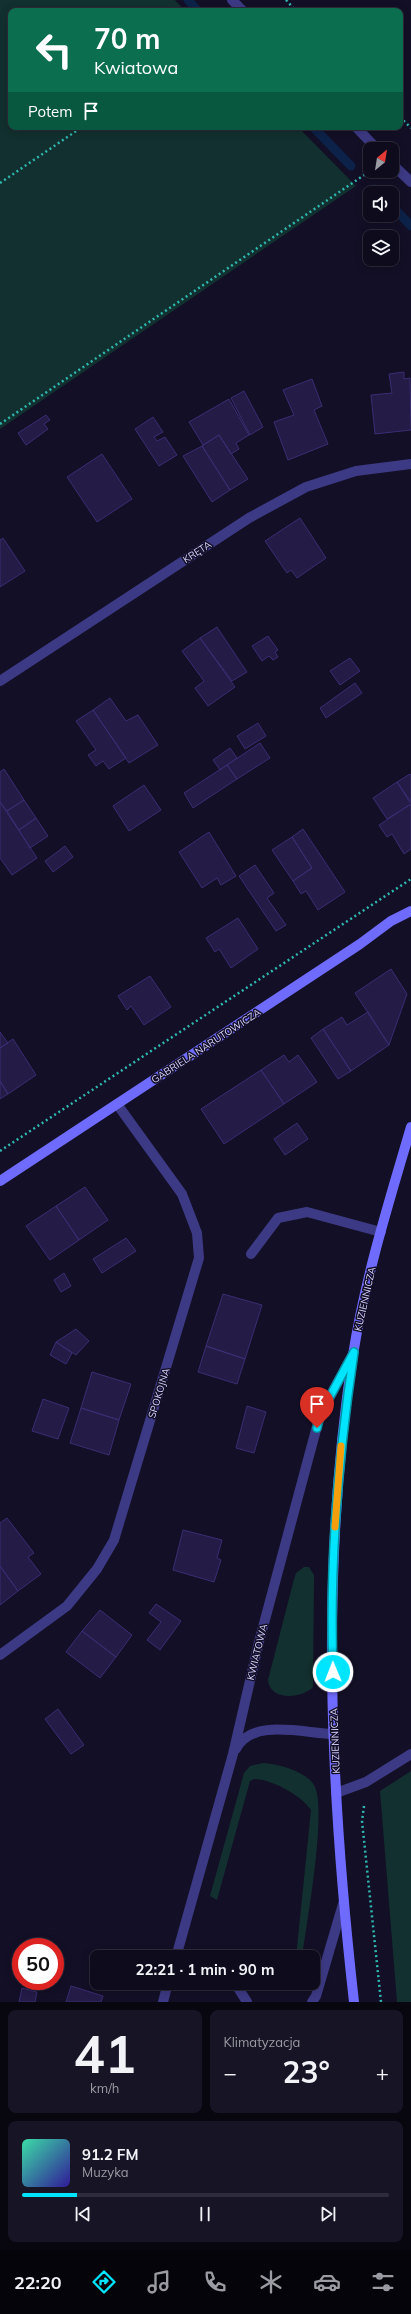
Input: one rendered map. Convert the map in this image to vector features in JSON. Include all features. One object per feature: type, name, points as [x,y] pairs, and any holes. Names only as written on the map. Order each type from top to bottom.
[{"type":"main road","name":"GABRIELA NARUTOWICZA","points":[[0,1181],[360,944],[391,920],[411,911]]},
{"type":"main road","name":"KUZIENNICZA","points":[[354,2002],[343,1904],[336,1793],[332,1657],[334,1546],[341,1437],[354,1352],[382,1232],[411,1127]]},
{"type":"street","points":[[232,0],[240,8]]},
{"type":"street","points":[[359,130],[370,142]]},
{"type":"street","points":[[399,171],[411,182]]},
{"type":"street","name":"KRĘTA","points":[[0,681],[249,518],[306,487],[356,471],[411,464]]},
{"type":"street","name":"SPOKOJNA","points":[[0,1655],[67,1606],[97,1569],[114,1540],[199,1258],[197,1233],[182,1194],[117,1104]]},
{"type":"street","points":[[251,1254],[278,1218],[306,1212],[382,1232]]},
{"type":"street","name":"KWIATOWA","points":[[178,1950],[233,1754],[257,1649],[318,1422],[354,1352]]},
{"type":"street","points":[[233,1754],[244,1738],[260,1730],[334,1734]]},
{"type":"street","points":[[336,1793],[366,1782],[411,1754]]},
{"type":"street","points":[[314,1999],[343,1904]]},
{"type":"street","points":[[163,2002],[166,1990]]},
{"type":"street","points":[[239,1990],[247,2002]]},
{"type":"path","points":[[286,0],[293,8]]},
{"type":"path","points":[[403,120],[411,128]]},
{"type":"path","points":[[0,183],[78,130]]},
{"type":"path","points":[[0,424],[363,176]]},
{"type":"path","points":[[0,1150],[411,879]]},
{"type":"path","points":[[366,1782],[362,1821],[381,2002]]},
{"type":"green space","points":[[0,0],[175,0],[182,8],[8,8],[8,130],[301,130],[356,186],[0,429]]},
{"type":"green space","points":[[304,1567],[309,1567],[314,1575],[313,1687],[302,1694],[288,1696],[280,1695],[274,1692],[270,1687],[268,1680],[294,1579],[296,1573]]},
{"type":"green space","points":[[263,1763],[284,1767],[298,1772],[310,1780],[314,1785],[318,1797],[319,1817],[315,1868],[303,1950],[297,1950],[311,1810],[300,1799],[285,1789],[261,1780],[254,1779],[250,1781],[217,1900],[210,1896],[244,1773],[250,1766]]},
{"type":"green space","points":[[411,1771],[411,2002],[397,2002],[380,1791]]},
{"type":"building","points":[[404,372],[404,379],[410,378],[411,430],[375,434],[371,395],[392,393],[389,374]]},
{"type":"building","points":[[312,379],[322,406],[314,410],[328,444],[288,460],[274,422],[294,415],[283,390]]},
{"type":"building","points":[[244,391],[263,427],[250,435],[231,398]]},
{"type":"building","points":[[229,399],[249,435],[236,443],[239,449],[231,454],[219,435],[203,445],[189,422]]},
{"type":"building","points":[[46,415],[50,420],[44,424],[48,429],[26,445],[18,433]]},
{"type":"building","points":[[153,417],[163,432],[154,437],[157,441],[165,437],[177,455],[159,466],[135,429]]},
{"type":"building","points":[[219,435],[248,479],[230,490],[202,446]]},
{"type":"building","points":[[202,446],[230,490],[212,502],[183,456]]},
{"type":"building","points":[[102,454],[132,499],[97,522],[67,477]]},
{"type":"building","points":[[300,518],[326,558],[297,578],[291,570],[287,573],[265,541]]},
{"type":"building","points":[[3,538],[25,571],[0,587],[0,540]]},
{"type":"building","points":[[217,627],[247,672],[232,681],[200,638]]},
{"type":"building","points":[[268,636],[278,650],[275,652],[278,657],[273,660],[269,656],[262,661],[252,646]]},
{"type":"building","points":[[200,638],[235,687],[208,706],[195,688],[204,681],[182,651]]},
{"type":"building","points":[[350,658],[360,671],[340,685],[330,671]]},
{"type":"building","points":[[355,683],[362,693],[326,718],[320,708]]},
{"type":"building","points":[[110,698],[126,721],[138,715],[158,745],[129,763],[93,710]]},
{"type":"building","points":[[93,710],[126,758],[109,769],[103,761],[96,766],[88,755],[96,750],[76,721]]},
{"type":"building","points":[[258,723],[266,736],[245,749],[237,736]]},
{"type":"building","points":[[260,743],[270,758],[237,779],[227,765]]},
{"type":"building","points":[[230,748],[237,758],[220,770],[213,760]]},
{"type":"building","points":[[227,765],[237,779],[193,808],[184,793]]},
{"type":"building","points":[[4,769],[24,800],[7,811],[0,802],[0,772]]},
{"type":"building","points":[[410,774],[411,775],[411,802],[397,782]]},
{"type":"building","points":[[397,782],[411,804],[387,819],[373,798]]},
{"type":"building","points":[[144,785],[161,810],[129,831],[113,806]]},
{"type":"building","points":[[24,800],[36,818],[19,830],[7,811]]},
{"type":"building","points":[[0,802],[37,858],[12,875],[0,858]]},
{"type":"building","points":[[411,804],[411,849],[404,854],[392,834],[387,837],[379,825]]},
{"type":"building","points":[[36,818],[48,836],[30,848],[19,830]]},
{"type":"building","points":[[303,829],[345,892],[318,910],[306,891],[301,894],[293,881],[312,868],[292,837]]},
{"type":"building","points":[[209,832],[236,876],[221,885],[217,878],[202,888],[179,852]]},
{"type":"building","points":[[292,837],[312,868],[293,881],[272,850]]},
{"type":"building","points":[[65,846],[73,857],[53,872],[45,861]]},
{"type":"building","points":[[255,865],[274,893],[267,898],[286,925],[276,931],[239,876]]},
{"type":"building","points":[[238,918],[258,949],[231,968],[219,949],[215,952],[206,938]]},
{"type":"building","points":[[391,969],[407,994],[389,1045],[355,993]]},
{"type":"building","points":[[150,976],[171,1007],[144,1025],[131,1006],[127,1010],[118,996]]},
{"type":"building","points":[[368,1012],[389,1045],[351,1071],[323,1029],[342,1017],[347,1025]]},
{"type":"building","points":[[323,1029],[351,1071],[338,1079],[311,1038]]},
{"type":"building","points":[[0,1032],[8,1043],[0,1048]]},
{"type":"building","points":[[13,1039],[36,1075],[8,1094],[0,1081],[0,1048]]},
{"type":"building","points":[[284,1055],[289,1062],[298,1055],[317,1082],[284,1104],[261,1070]]},
{"type":"building","points":[[261,1070],[284,1104],[224,1144],[201,1109]]},
{"type":"building","points":[[0,1081],[8,1094],[0,1099]]},
{"type":"building","points":[[297,1123],[308,1139],[285,1155],[274,1139]]},
{"type":"building","points":[[85,1187],[108,1220],[79,1240],[56,1206]]},
{"type":"building","points":[[56,1206],[79,1240],[50,1260],[26,1226]]},
{"type":"building","points":[[126,1238],[136,1251],[102,1273],[93,1259]]},
{"type":"building","points":[[64,1273],[71,1286],[61,1292],[54,1280]]},
{"type":"building","points":[[223,1294],[262,1305],[245,1359],[206,1346]]},
{"type":"building","points":[[76,1329],[89,1341],[76,1355],[56,1342]]},
{"type":"building","points":[[56,1342],[72,1353],[66,1364],[50,1355]]},
{"type":"building","points":[[206,1346],[245,1359],[237,1384],[198,1372]]},
{"type":"building","points":[[92,1372],[131,1384],[119,1420],[81,1408]]},
{"type":"building","points":[[43,1399],[69,1408],[58,1439],[32,1431]]},
{"type":"building","points":[[247,1406],[266,1412],[254,1453],[236,1448]]},
{"type":"building","points":[[81,1408],[119,1420],[109,1455],[70,1443]]},
{"type":"building","points":[[7,1518],[34,1553],[28,1557],[41,1574],[18,1591],[0,1566],[0,1523]]},
{"type":"building","points":[[183,1530],[222,1540],[217,1558],[221,1560],[214,1582],[173,1570]]},
{"type":"building","points":[[0,1566],[18,1591],[0,1605]]},
{"type":"building","points":[[156,1604],[181,1621],[160,1650],[147,1640],[161,1622],[149,1613]]},
{"type":"building","points":[[100,1610],[132,1635],[116,1657],[82,1631]]},
{"type":"building","points":[[82,1631],[116,1657],[100,1678],[66,1652]]},
{"type":"building","points":[[58,1709],[84,1745],[71,1754],[45,1719]]},
{"type":"building","points":[[71,1986],[103,1996],[101,2002],[66,2002]]},
{"type":"building","points":[[22,1990],[37,1992],[35,2002],[19,2002]]},
{"type":"waterway","points":[[188,0],[195,8]]},
{"type":"waterway","points":[[316,130],[351,166]]},
{"type":"waterway","points":[[399,213],[411,226]]},
{"type":"slow traffic","points":[[335,1527],[341,1446]]},
{"type":"route","points":[[317,1428],[320,1415],[354,1352],[341,1437],[334,1546],[333,1672]]}]
